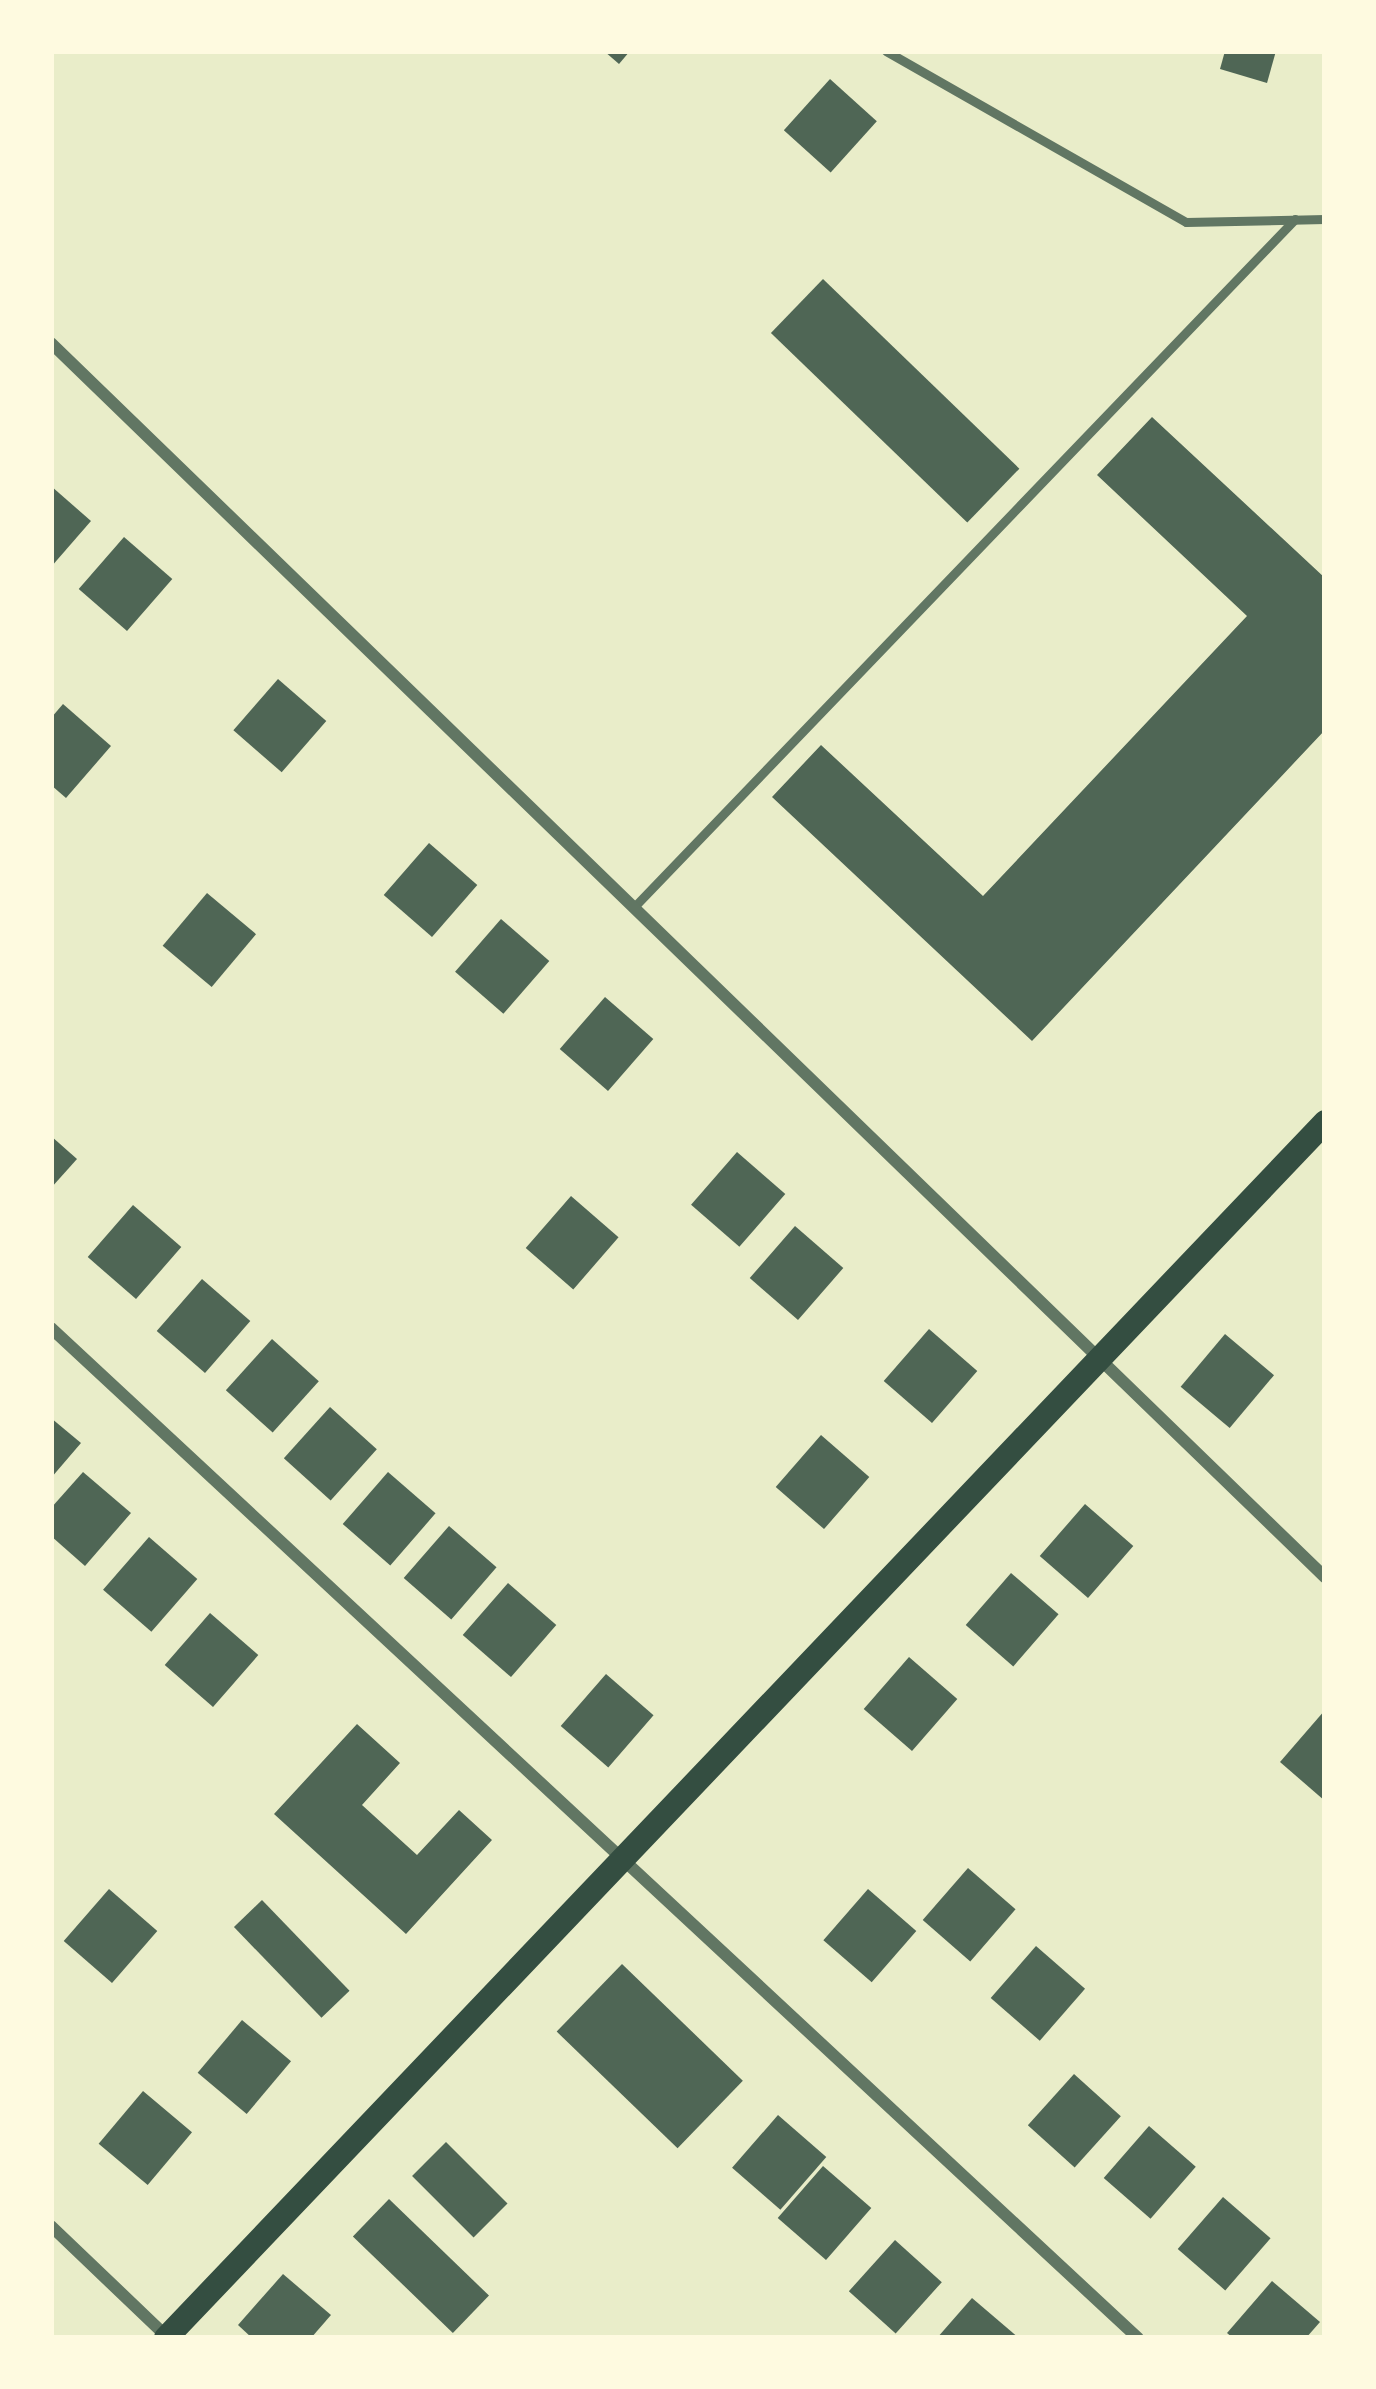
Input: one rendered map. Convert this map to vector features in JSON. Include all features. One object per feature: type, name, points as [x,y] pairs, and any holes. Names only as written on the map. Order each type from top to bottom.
[{"type":"main road","points":[[167,2337],[1325,1122]]},
{"type":"street","points":[[51,343],[1325,1577]]},
{"type":"street","points":[[51,1328],[1138,2338]]},
{"type":"street","points":[[51,2226],[167,2337]]},
{"type":"lane","points":[[886,51],[1186,222],[1325,219]]},
{"type":"lane","points":[[634,907],[1294,220]]},
{"type":"building","points":[[604,51],[630,51],[619,64]]},
{"type":"building","points":[[1225,51],[1276,51],[1267,83],[1220,69]]},
{"type":"building","points":[[830,79],[877,121],[831,172],[784,130]]},
{"type":"building","points":[[823,279],[1019,469],[967,523],[771,333]]},
{"type":"building","points":[[1152,417],[1325,578],[1325,730],[1032,1041],[772,797],[821,745],[983,896],[1247,616],[1097,475]]},
{"type":"building","points":[[51,486],[91,521],[51,567]]},
{"type":"building","points":[[124,537],[172,579],[127,631],[79,589]]},
{"type":"building","points":[[278,679],[326,721],[282,772],[233,730]]},
{"type":"building","points":[[63,704],[111,746],[66,798],[51,785],[51,718]]},
{"type":"building","points":[[429,843],[477,885],[432,937],[384,895]]},
{"type":"building","points":[[207,893],[256,934],[212,987],[163,946]]},
{"type":"building","points":[[501,919],[549,961],[503,1014],[455,972]]},
{"type":"building","points":[[605,997],[653,1039],[608,1091],[560,1049]]},
{"type":"building","points":[[51,1136],[77,1159],[51,1188]]},
{"type":"building","points":[[737,1152],[785,1194],[739,1247],[691,1205]]},
{"type":"building","points":[[571,1196],[619,1237],[573,1289],[526,1248]]},
{"type":"building","points":[[133,1205],[181,1247],[136,1299],[88,1257]]},
{"type":"building","points":[[795,1226],[843,1268],[798,1320],[750,1278]]},
{"type":"building","points":[[202,1279],[250,1321],[205,1373],[157,1331]]},
{"type":"building","points":[[929,1329],[977,1371],[932,1423],[884,1381]]},
{"type":"building","points":[[1225,1334],[1274,1375],[1230,1428],[1181,1387]]},
{"type":"building","points":[[272,1339],[319,1381],[273,1432],[226,1390]]},
{"type":"building","points":[[330,1407],[377,1449],[331,1500],[284,1458]]},
{"type":"building","points":[[51,1418],[81,1443],[51,1478]]},
{"type":"building","points":[[821,1435],[869,1477],[824,1529],[776,1487]]},
{"type":"building","points":[[83,1472],[131,1513],[85,1566],[51,1536],[51,1508]]},
{"type":"building","points":[[388,1472],[436,1513],[390,1565],[343,1524]]},
{"type":"building","points":[[1085,1504],[1133,1546],[1088,1598],[1040,1556]]},
{"type":"building","points":[[449,1526],[497,1567],[451,1619],[404,1578]]},
{"type":"building","points":[[149,1537],[197,1579],[151,1632],[103,1590]]},
{"type":"building","points":[[1011,1573],[1059,1614],[1013,1666],[966,1625]]},
{"type":"building","points":[[508,1583],[556,1625],[511,1677],[463,1635]]},
{"type":"building","points":[[210,1613],[258,1655],[213,1707],[165,1665]]},
{"type":"building","points":[[909,1657],[957,1699],[912,1751],[864,1709]]},
{"type":"building","points":[[606,1674],[654,1715],[608,1767],[561,1726]]},
{"type":"building","points":[[1325,1710],[1325,1801],[1280,1762]]},
{"type":"building","points":[[357,1724],[400,1763],[362,1805],[417,1855],[459,1810],[492,1840],[406,1934],[274,1814]]},
{"type":"building","points":[[968,1868],[1016,1909],[970,1961],[923,1920]]},
{"type":"building","points":[[109,1889],[157,1931],[112,1983],[64,1941]]},
{"type":"building","points":[[868,1889],[916,1931],[872,1982],[823,1940]]},
{"type":"building","points":[[262,1900],[350,1991],[321,2018],[234,1927]]},
{"type":"building","points":[[1036,1946],[1085,1989],[1040,2041],[991,1998]]},
{"type":"building","points":[[622,1964],[743,2081],[678,2148],[557,2032]]},
{"type":"building","points":[[242,2020],[291,2061],[247,2114],[198,2073]]},
{"type":"building","points":[[1074,2074],[1121,2116],[1075,2167],[1028,2125]]},
{"type":"building","points":[[143,2091],[192,2132],[148,2185],[99,2144]]},
{"type":"building","points":[[778,2115],[826,2157],[780,2210],[732,2168]]},
{"type":"building","points":[[1149,2126],[1196,2167],[1151,2219],[1104,2178]]},
{"type":"building","points":[[446,2142],[508,2204],[474,2237],[412,2176]]},
{"type":"building","points":[[823,2166],[871,2208],[826,2260],[778,2218]]},
{"type":"building","points":[[1223,2197],[1271,2238],[1225,2290],[1178,2249]]},
{"type":"building","points":[[389,2199],[489,2296],[453,2333],[353,2236]]},
{"type":"building","points":[[895,2240],[942,2282],[896,2333],[849,2291]]},
{"type":"building","points":[[283,2274],[331,2315],[311,2338],[252,2338],[238,2325]]},
{"type":"building","points":[[1272,2281],[1320,2322],[1306,2338],[1233,2338],[1227,2333]]},
{"type":"building","points":[[972,2298],[1019,2338],[937,2338]]}]
